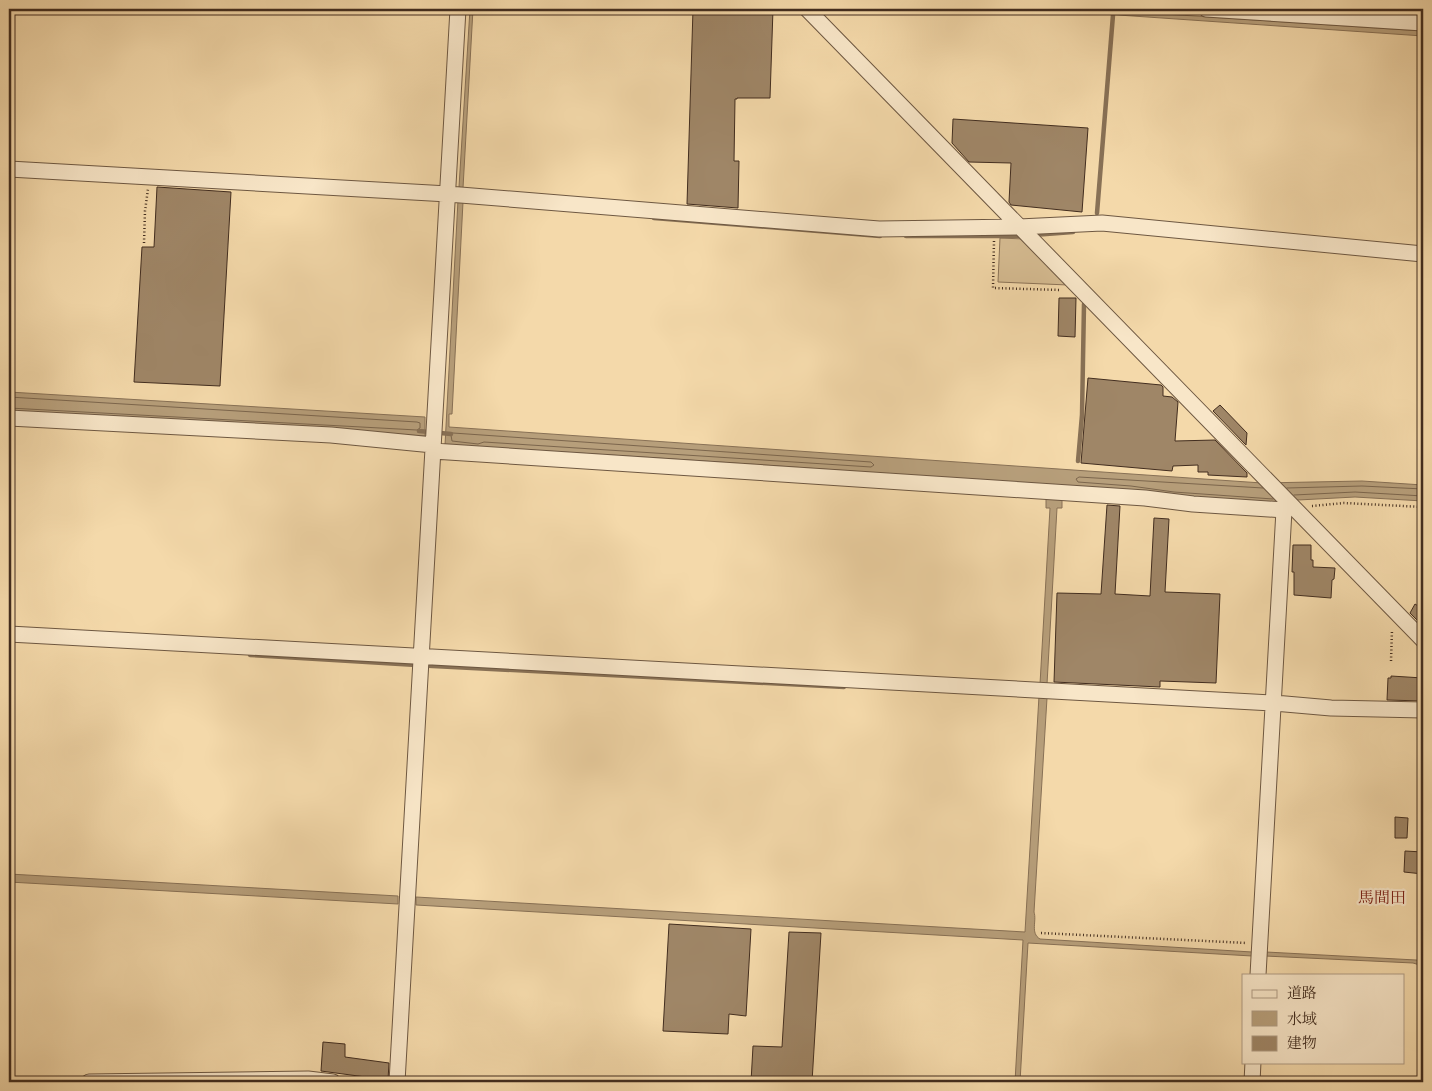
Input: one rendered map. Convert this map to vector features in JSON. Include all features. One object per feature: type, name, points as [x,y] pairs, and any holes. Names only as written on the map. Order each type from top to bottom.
[{"type":"street","points":[[397,1082],[458,9]]},
{"type":"street","points":[[807,9],[1270,481],[1290,506],[1423,640]]},
{"type":"street","points":[[1206,9],[1423,23]]},
{"type":"street","points":[[9,169],[448,194],[879,229],[994,228],[1102,223],[1423,254]]},
{"type":"street","points":[[9,418],[331,435],[433,446],[1125,496],[1193,504],[1290,506]]},
{"type":"street","points":[[1258,974],[1274,703],[1290,506]]},
{"type":"street","points":[[9,634],[1274,703],[1330,708],[1423,710]]},
{"type":"street","points":[[1252,1082],[1253,1064]]},
{"type":"street","points":[[90,1082],[308,1079],[333,1082]]},
{"type":"path","points":[[144,243],[149,177]]},
{"type":"path","points":[[994,228],[993,288],[1082,291]]},
{"type":"path","points":[[1290,506],[1344,503],[1423,507]]},
{"type":"path","points":[[1391,661],[1394,609]]},
{"type":"path","points":[[1041,933],[1260,944]]},
{"type":"shaded area","points":[[1000,238],[1024,239],[1068,285],[998,282]]},
{"type":"water","points":[[470,9],[473,9],[463,188],[459,187]]},
{"type":"water","points":[[1031,9],[1088,9],[1423,31],[1423,36]]},
{"type":"water","points":[[458,200],[463,202],[452,414],[449,414],[449,427],[1262,483],[1362,481],[1423,485],[1423,501],[1355,497],[1279,501],[1272,505],[1065,487],[445,445]]},
{"type":"water","points":[[9,392],[425,417],[425,436],[9,413]]},
{"type":"water","points":[[1046,498],[1062,500],[1062,508],[1057,508],[1047,684],[1040,684],[1050,508],[1046,508]]},
{"type":"water","points":[[1039,696],[1047,698],[1034,912],[1035,934],[1040,939],[1252,952],[1252,956],[1028,943],[1020,1082],[1015,1082],[1023,940],[416,905],[416,897],[1025,932]]},
{"type":"water","points":[[9,874],[398,896],[398,904],[9,882]]},
{"type":"water","points":[[1266,952],[1416,960],[1423,961],[1423,966],[1413,963],[1265,956]]},
{"type":"building","points":[[693,9],[773,9],[770,98],[735,99],[734,161],[739,161],[738,208],[687,204]]},
{"type":"building","points":[[953,119],[1088,128],[1082,212],[1011,205],[1009,202],[1011,163],[969,162],[952,143]]},
{"type":"building","points":[[157,187],[231,192],[220,386],[134,382],[142,247],[154,247]]},
{"type":"building","points":[[1059,298],[1076,298],[1075,337],[1058,336]]},
{"type":"building","points":[[1088,378],[1161,385],[1163,387],[1163,396],[1172,397],[1178,402],[1175,441],[1215,440],[1247,473],[1247,477],[1208,475],[1208,472],[1198,472],[1198,465],[1173,466],[1172,471],[1081,463]]},
{"type":"building","points":[[1220,405],[1247,433],[1246,445],[1213,411]]},
{"type":"building","points":[[1107,505],[1120,506],[1115,594],[1150,596],[1154,518],[1169,519],[1165,592],[1220,594],[1216,683],[1160,681],[1160,687],[1054,682],[1057,593],[1101,594]]},
{"type":"building","points":[[1293,545],[1311,545],[1313,567],[1335,568],[1331,598],[1294,595],[1294,572],[1292,572]]},
{"type":"building","points":[[1415,604],[1423,609],[1419,622],[1410,613]]},
{"type":"building","points":[[1391,676],[1423,678],[1423,701],[1387,700],[1388,678],[1391,678]]},
{"type":"building","points":[[1395,817],[1408,818],[1407,838],[1395,838]]},
{"type":"building","points":[[1405,851],[1423,852],[1423,874],[1404,872]]},
{"type":"building","points":[[669,924],[751,929],[746,1016],[729,1014],[728,1034],[663,1031]]},
{"type":"building","points":[[789,932],[821,933],[812,1082],[751,1082],[753,1046],[782,1047]]},
{"type":"building","points":[[323,1042],[345,1044],[345,1057],[389,1063],[388,1080],[321,1071]]},
{"type":"waterway","points":[[1097,213],[1113,15]]},
{"type":"waterway","points":[[654,218],[880,236]]},
{"type":"waterway","points":[[1033,235],[1073,232]]},
{"type":"waterway","points":[[906,236],[1023,236]]},
{"type":"waterway","points":[[1078,461],[1082,415],[1084,304]]},
{"type":"waterway","points":[[419,431],[451,434]]},
{"type":"waterway","points":[[250,655],[844,687]]},
{"type":"district","name":"馬間田","points":[[1382,897]]}]
